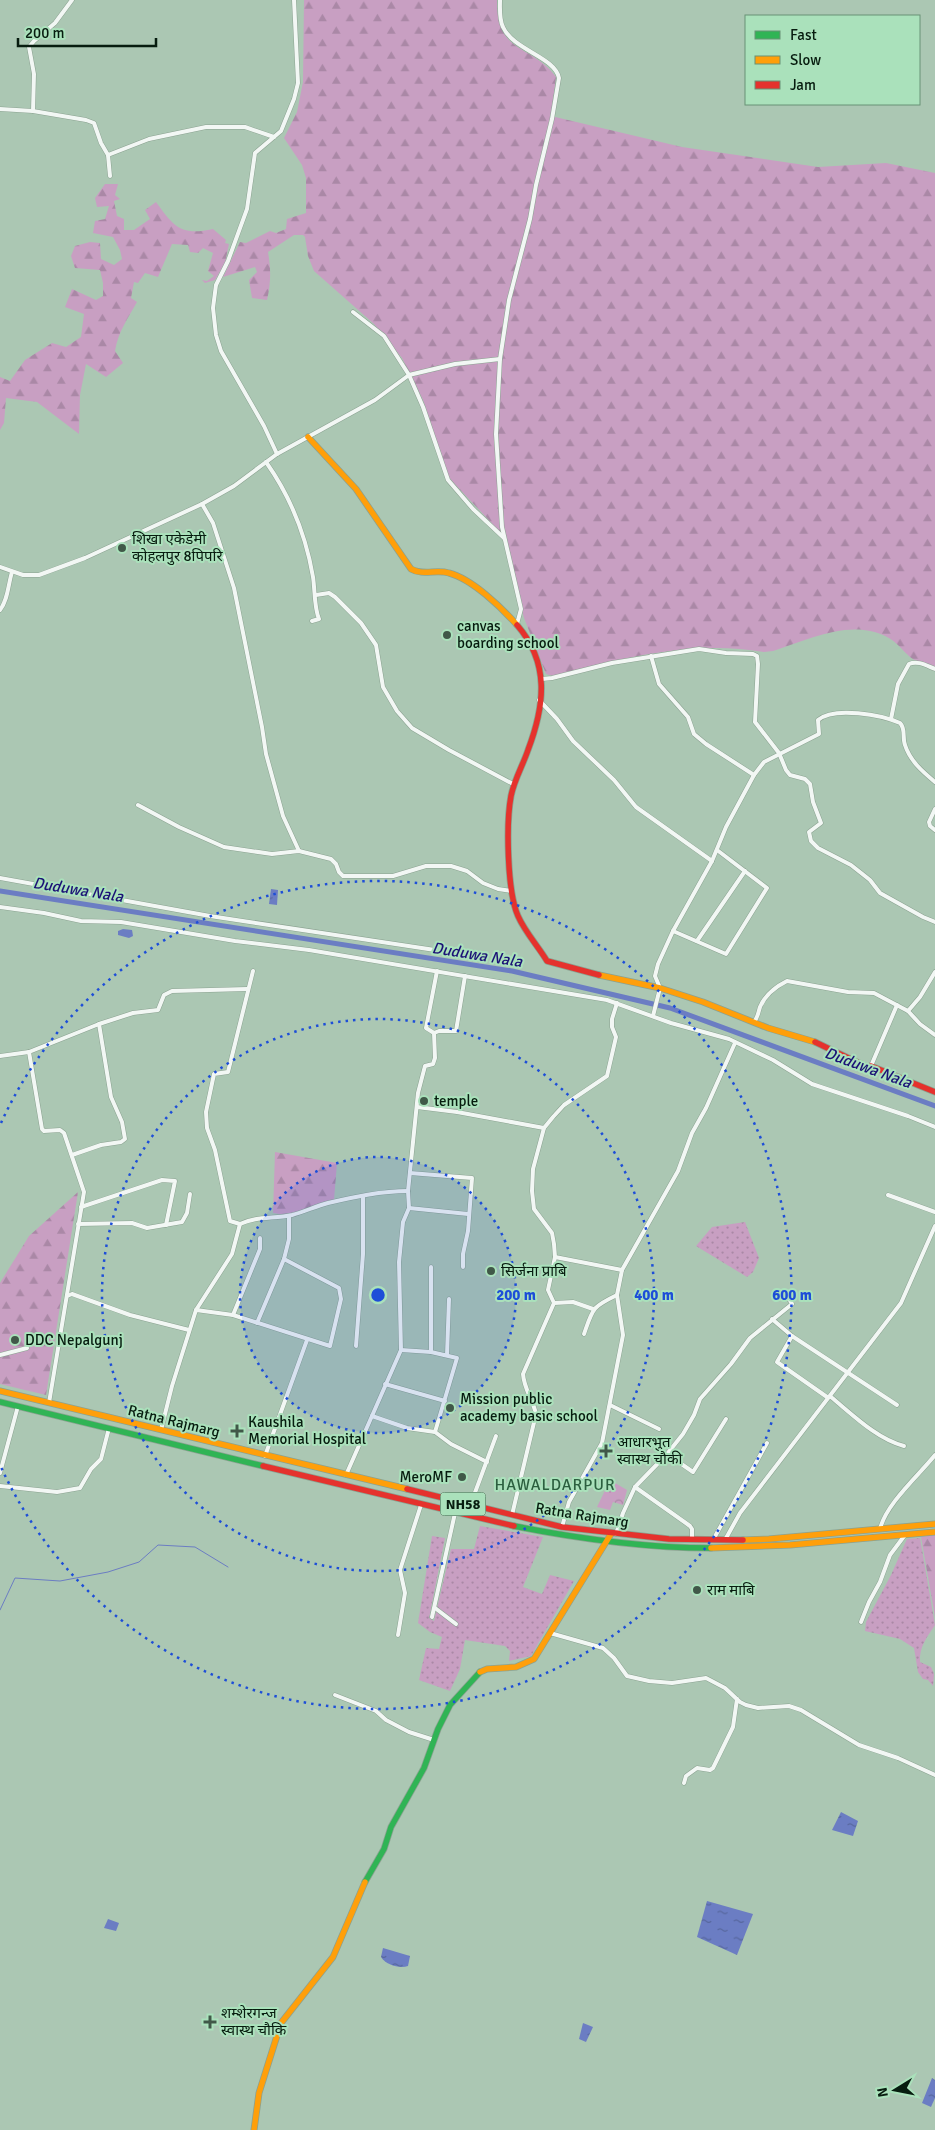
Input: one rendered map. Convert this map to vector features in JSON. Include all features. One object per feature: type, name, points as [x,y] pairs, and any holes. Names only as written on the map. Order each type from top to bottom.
[{"type":"main road","points":[[308,437],[356,489],[415,573],[448,572],[463,577],[517,624],[534,653],[542,679],[531,742],[514,784],[510,803],[509,832],[512,891],[517,915],[547,961],[590,973],[660,988],[728,1010],[768,1028],[794,1034],[856,1062],[871,1066],[935,1092]]},
{"type":"main road","name":"Ratna Rajmarg","points":[[0,1392],[562,1527],[614,1534],[725,1540],[769,1539],[935,1524]]},
{"type":"main road","name":"Ratna Rajmarg","points":[[0,1402],[455,1513],[554,1534],[604,1542],[663,1547],[747,1548],[935,1532]]},
{"type":"main road","points":[[254,2130],[259,2092],[281,2023],[333,1957],[364,1884],[384,1849],[391,1828],[424,1768],[450,1705],[477,1672],[487,1669],[516,1667],[534,1659],[604,1542],[614,1534]]},
{"type":"street","points":[[33,112],[34,74],[29,47],[34,40],[56,23],[72,0]]},
{"type":"street","points":[[277,454],[264,426],[221,351],[216,335],[213,308],[216,285],[228,261],[247,209],[255,153],[281,131],[294,99],[298,83],[294,0]]},
{"type":"street","points":[[500,0],[502,27],[508,36],[522,48],[554,67],[559,78],[530,219],[509,300],[500,359],[496,434],[504,538],[521,608],[517,624]]},
{"type":"street","points":[[0,109],[33,112],[86,120],[94,123],[101,143],[108,155],[110,176]]},
{"type":"street","points":[[108,155],[149,139],[206,128],[245,127],[274,137]]},
{"type":"street","points":[[352,312],[384,336],[409,375],[423,407],[448,480],[473,509],[504,538]]},
{"type":"street","points":[[0,567],[23,575],[39,575],[85,558],[202,504],[234,486],[277,454],[375,400],[409,375],[447,365],[500,359]]},
{"type":"street","points":[[266,462],[276,476],[298,520],[316,595],[319,619],[312,622]]},
{"type":"street","points":[[202,504],[213,523],[234,588],[266,754],[285,821],[299,851]]},
{"type":"street","points":[[0,610],[6,603],[12,572]]},
{"type":"street","points":[[316,595],[329,593],[335,597],[370,635],[376,645],[383,687],[397,711],[412,728],[514,784]]},
{"type":"street","points":[[542,679],[651,656],[699,649],[753,654],[757,656],[755,722],[780,753],[786,770],[790,775],[805,779],[810,784],[813,802],[821,823],[809,832],[815,845],[851,865],[870,880],[880,893],[922,917],[935,922]]},
{"type":"street","points":[[651,656],[659,684],[688,717],[694,734],[754,775]]},
{"type":"street","points":[[891,719],[898,684],[910,664],[921,664],[935,669]]},
{"type":"street","points":[[539,700],[557,719],[573,741],[614,780],[636,807],[712,861]]},
{"type":"street","points":[[653,1016],[660,988],[654,976],[658,964],[673,931],[712,861],[726,827],[754,775],[764,762],[819,734],[818,720],[826,714],[872,715],[891,719],[903,726],[904,745],[914,762],[935,782]]},
{"type":"street","points":[[138,805],[179,827],[224,847],[272,854],[299,851],[331,859],[343,876],[393,876],[426,866],[451,866],[467,871],[484,883],[498,889],[512,891]]},
{"type":"street","points":[[935,809],[929,822],[930,826],[935,830]]},
{"type":"street","points":[[673,931],[726,954],[767,888],[716,850]]},
{"type":"street","points":[[697,942],[744,871]]},
{"type":"street","points":[[0,878],[210,916],[435,950]]},
{"type":"street","points":[[0,907],[44,913],[81,921],[121,922],[437,971],[617,1003],[671,1023],[708,1032],[773,1060],[812,1084],[935,1127]]},
{"type":"street","points":[[253,970],[228,1072],[214,1074],[206,1119],[227,1199],[230,1221],[240,1224],[253,1219],[289,1216],[328,1203],[389,1191],[408,1191]]},
{"type":"street","points":[[434,1034],[426,1028],[437,971]]},
{"type":"street","points":[[908,1011],[920,997],[935,972]]},
{"type":"street","points":[[434,1034],[439,1031],[456,1032],[465,976]]},
{"type":"street","points":[[754,1022],[758,1017],[764,1000],[771,992],[788,981],[848,992],[874,993],[908,1011],[920,1024],[935,1035]]},
{"type":"street","points":[[0,1056],[29,1052],[99,1024],[133,1013],[158,1010],[164,995],[172,991],[247,989]]},
{"type":"street","points":[[512,1516],[536,1414],[534,1402],[524,1384],[523,1374],[554,1303],[548,1290],[554,1257],[552,1233],[534,1209],[532,1191],[533,1169],[544,1128],[564,1104],[607,1076],[616,1037],[612,1027],[612,1019],[617,1003]]},
{"type":"street","points":[[871,1066],[897,1005]]},
{"type":"street","points":[[72,1155],[101,1145],[121,1142],[125,1139],[122,1122],[111,1097],[99,1024]]},
{"type":"street","points":[[346,1476],[385,1384],[402,1350],[399,1262],[403,1222],[409,1208],[408,1191],[417,1107],[424,1066],[433,1064],[435,1058],[434,1034]]},
{"type":"street","points":[[562,1527],[569,1502],[602,1443],[623,1336],[617,1295],[622,1270],[678,1171],[692,1133],[706,1108],[735,1043]]},
{"type":"street","points":[[29,1052],[42,1129],[44,1131],[60,1130],[64,1133],[84,1192],[50,1404]]},
{"type":"street","points":[[417,1107],[457,1112],[544,1128]]},
{"type":"street","points":[[410,1173],[472,1178],[463,1267]]},
{"type":"street","points":[[82,1207],[162,1180],[176,1181],[166,1225]]},
{"type":"street","points":[[78,1224],[132,1223],[148,1228],[182,1222],[187,1212],[190,1194]]},
{"type":"street","points":[[356,1346],[362,1254],[363,1196]]},
{"type":"street","points":[[888,1196],[935,1212]]},
{"type":"street","points":[[409,1208],[468,1214]]},
{"type":"street","points":[[257,1323],[284,1260],[289,1239],[289,1216]]},
{"type":"street","points":[[161,1431],[196,1310],[232,1254],[240,1224]]},
{"type":"street","points":[[725,1540],[740,1513],[901,1304],[935,1226]]},
{"type":"street","points":[[233,1315],[260,1249],[260,1238]]},
{"type":"street","points":[[554,1257],[622,1270]]},
{"type":"street","points":[[196,1310],[233,1315],[330,1346],[341,1299],[339,1288],[284,1260]]},
{"type":"street","points":[[431,1267],[431,1352]]},
{"type":"street","points":[[67,1296],[72,1294],[130,1314],[189,1330]]},
{"type":"street","points":[[614,1534],[635,1487],[667,1454],[683,1434],[700,1399],[731,1364],[750,1338],[792,1304],[790,1300],[780,1294]]},
{"type":"street","points":[[584,1334],[593,1309],[597,1304],[617,1295]]},
{"type":"street","points":[[447,1355],[449,1299]]},
{"type":"street","points":[[554,1303],[573,1302],[593,1309]]},
{"type":"street","points":[[772,1319],[792,1336],[897,1405]]},
{"type":"street","points":[[792,1336],[777,1362],[893,1443],[904,1446]]},
{"type":"street","points":[[265,1456],[307,1340]]},
{"type":"street","points":[[0,1355],[27,1348]]},
{"type":"street","points":[[402,1350],[431,1352],[457,1358],[435,1432]]},
{"type":"street","points":[[385,1384],[445,1401]]},
{"type":"street","points":[[610,1405],[659,1429]]},
{"type":"street","points":[[0,1473],[18,1406]]},
{"type":"street","points":[[372,1416],[407,1428],[435,1432],[452,1444],[487,1462]]},
{"type":"street","points":[[667,1454],[693,1472],[726,1419]]},
{"type":"street","points":[[0,1486],[57,1492],[80,1488],[91,1469],[101,1459],[108,1428]]},
{"type":"street","points":[[470,1506],[496,1436]]},
{"type":"street","points":[[714,1540],[767,1442]]},
{"type":"street","points":[[880,1529],[882,1519],[892,1504],[935,1455]]},
{"type":"street","points":[[635,1487],[690,1526],[692,1529],[692,1539]]},
{"type":"street","points":[[398,1635],[405,1593],[400,1570],[421,1505]]},
{"type":"street","points":[[432,1617],[455,1513]]},
{"type":"street","points":[[861,1622],[880,1582],[890,1554],[905,1534]]},
{"type":"street","points":[[435,1608],[456,1624]]},
{"type":"street","points":[[550,1632],[603,1648],[614,1658],[627,1676],[672,1684],[706,1678],[725,1688],[746,1705],[758,1708],[789,1706],[800,1710],[860,1745],[898,1758],[935,1775]]},
{"type":"street","points":[[335,1694],[376,1711],[386,1720],[409,1732],[434,1740]]},
{"type":"street","points":[[684,1783],[686,1776],[697,1768],[710,1770],[713,1768],[733,1727],[737,1699]]},
{"type":"green space","points":[[304,0],[497,0],[499,18],[503,31],[509,40],[536,58],[556,77],[551,116],[682,147],[818,167],[886,163],[935,173],[935,667],[912,659],[887,637],[873,632],[844,630],[815,637],[773,651],[710,648],[684,650],[632,657],[553,676],[546,674],[524,618],[502,534],[449,478],[423,400],[402,358],[374,324],[314,271],[308,256],[305,237],[303,235],[294,235],[268,252],[270,276],[267,300],[252,298],[249,280],[257,272],[255,267],[223,277],[240,242],[246,243],[270,231],[276,233],[286,229],[287,219],[306,213],[306,178],[302,165],[284,138],[297,112],[303,82]]},
{"type":"green space","points":[[105,184],[118,184],[115,195],[120,199],[114,201],[117,216],[124,219],[124,230],[134,230],[150,219],[145,210],[156,202],[168,218],[179,228],[193,231],[213,229],[226,240],[225,243],[229,244],[225,263],[215,280],[205,283],[202,280],[207,281],[214,276],[208,271],[213,253],[203,248],[198,253],[190,252],[188,245],[172,244],[158,277],[145,273],[138,283],[134,282],[131,298],[137,302],[121,331],[115,351],[123,363],[106,377],[86,364],[80,395],[79,434],[37,402],[6,398],[4,423],[0,430],[0,377],[10,381],[25,360],[52,343],[66,347],[81,337],[84,314],[65,307],[72,289],[96,300],[103,296],[100,270],[75,268],[71,256],[75,246],[90,242],[100,243],[101,259],[114,265],[122,259],[120,250],[113,237],[93,233],[95,221],[105,219],[109,206],[97,207],[95,198]]},
{"type":"green space","points":[[275,1152],[337,1163],[334,1200],[286,1215],[273,1213]]},
{"type":"green space","points":[[78,1192],[46,1395],[0,1384],[0,1283],[29,1236]]},
{"type":"green space","points":[[745,1222],[759,1258],[753,1272],[747,1277],[696,1246],[712,1227]]},
{"type":"green space","points":[[610,1480],[627,1490],[623,1505],[613,1502],[610,1510],[597,1507]]},
{"type":"green space","points":[[480,1526],[543,1537],[523,1587],[542,1594],[550,1575],[574,1581],[531,1656],[509,1661],[510,1651],[505,1646],[465,1640],[460,1669],[450,1691],[419,1680],[426,1648],[439,1649],[442,1637],[430,1632],[418,1623],[432,1536],[445,1538],[429,1618],[434,1621],[451,1549],[474,1549]]},
{"type":"green space","points":[[935,1535],[935,1617],[921,1537]]},
{"type":"green space","points":[[920,1538],[935,1625],[922,1647],[920,1662],[931,1667],[934,1674],[933,1686],[928,1680],[923,1679],[918,1672],[914,1648],[900,1639],[865,1631],[866,1622],[891,1575],[907,1539]]},
{"type":"water","points":[[271,889],[278,890],[277,905],[269,904]]},
{"type":"water","points":[[123,929],[132,930],[133,936],[129,938],[118,935],[118,931]]},
{"type":"water","points":[[841,1812],[858,1821],[853,1836],[832,1830]]},
{"type":"water","points":[[707,1901],[753,1914],[737,1955],[697,1937]]},
{"type":"water","points":[[108,1919],[119,1923],[116,1931],[104,1928]]},
{"type":"water","points":[[383,1948],[410,1956],[408,1966],[397,1967],[383,1960],[381,1957]]},
{"type":"water","points":[[583,2023],[593,2027],[586,2042],[579,2039]]},
{"type":"water","points":[[932,2078],[935,2080],[935,2098],[931,2107],[922,2103]]},
{"type":"waterway","name":"Duduwa Nala","points":[[0,891],[512,971],[670,1008],[935,1106]]},
{"type":"waterway","points":[[0,1610],[15,1578],[60,1581],[108,1572],[139,1562],[158,1545],[195,1547],[228,1567]]},
{"type":"traffic: fast","points":[[0,1402],[263,1466]]},
{"type":"traffic: fast","points":[[514,1526],[612,1542],[686,1548],[711,1548]]},
{"type":"traffic: fast","points":[[365,1882],[384,1849],[391,1827],[424,1768],[438,1729],[450,1705],[480,1672]]},
{"type":"traffic: slow","points":[[308,437],[356,489],[411,569],[420,572],[444,572],[458,576],[486,594],[517,625]]},
{"type":"traffic: slow","points":[[599,975],[660,988],[703,1002],[768,1028],[815,1042]]},
{"type":"traffic: slow","points":[[0,1391],[407,1489]]},
{"type":"traffic: slow","points":[[743,1540],[935,1524]]},
{"type":"traffic: slow","points":[[711,1548],[790,1545],[935,1532]]},
{"type":"traffic: slow","points":[[480,1672],[487,1669],[516,1667],[534,1659],[611,1534]]},
{"type":"traffic: slow","points":[[254,2130],[259,2093],[281,2023],[333,1957],[365,1882]]},
{"type":"traffic: jam","points":[[517,625],[528,639],[535,654],[539,669],[541,701],[534,733],[514,784],[509,808],[508,857],[514,905],[524,928],[547,961],[599,975]]},
{"type":"traffic: jam","points":[[815,1042],[867,1067],[871,1066],[935,1092]]},
{"type":"traffic: jam","points":[[263,1466],[514,1526]]},
{"type":"traffic: jam","points":[[407,1489],[562,1527],[669,1539],[743,1540]]},
{"type":"place","name":"शिखा एकेडेमी कोहलपुर 8पिपरि","points":[[122,548]]},
{"type":"place","name":"canvas boarding school","points":[[447,635]]},
{"type":"place","name":"temple","points":[[424,1101]]},
{"type":"place","name":"सिर्जना प्राबि","points":[[491,1271]]},
{"type":"place","name":"DDC Nepalgunj","points":[[15,1340]]},
{"type":"place","name":"Mission public academy basic school","points":[[450,1408]]},
{"type":"place","name":"Kaushila Memorial Hospital","points":[[237,1431]]},
{"type":"place","name":"आधारभुत स्वास्थ चौकी","points":[[606,1451]]},
{"type":"place","name":"MeroMF","points":[[462,1477]]},
{"type":"place","name":"राम माबि","points":[[697,1590]]},
{"type":"place","name":"शम्शेरगन्ज स्वास्थ चौकि","points":[[210,2022]]},
{"type":"district","name":"HAWALDARPUR","points":[[555,1485]]}]
